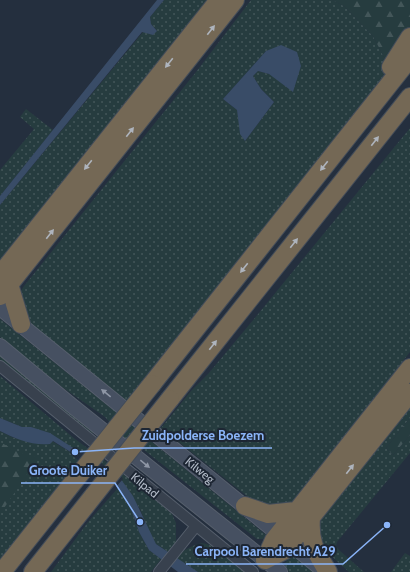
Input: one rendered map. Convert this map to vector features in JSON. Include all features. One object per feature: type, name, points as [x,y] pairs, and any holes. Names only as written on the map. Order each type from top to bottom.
[{"type":"highway","points":[[2,281],[219,0]]},
{"type":"highway","points":[[2,281],[235,0]]},
{"type":"highway","points":[[349,136],[410,36]]},
{"type":"highway","points":[[2,572],[410,58]]},
{"type":"highway","points":[[33,572],[406,104]]},
{"type":"highway","points":[[2,281],[20,324]]},
{"type":"highway","points":[[259,566],[274,540],[284,539],[303,515],[410,368]]},
{"type":"highway","points":[[303,515],[410,393]]},
{"type":"highway","points":[[245,506],[268,514],[303,515]]},
{"type":"highway","points":[[303,515],[310,528],[312,544],[327,572]]},
{"type":"main road","name":"Kilweg","points":[[0,308],[284,539],[327,572]]},
{"type":"main road","points":[[0,346],[259,566],[280,572]]},
{"type":"street","name":"Kilpad","points":[[0,366],[196,526],[259,566]]},
{"type":"street","points":[[162,570],[196,526]]},
{"type":"green space","points":[[164,0],[208,0],[0,261],[0,205],[143,32],[157,31],[151,24],[150,17]]},
{"type":"green space","points":[[251,0],[332,0],[344,6],[373,36],[389,67],[375,89],[127,401],[24,318],[19,294],[196,72]],"holes":[[[266,51],[269,74],[258,71],[253,76],[261,89],[274,102],[245,141],[237,110],[223,99]]]},
{"type":"green space","points":[[332,0],[410,0],[410,32],[389,67],[373,36],[344,6]]},
{"type":"green space","points":[[26,109],[53,130],[0,196],[0,170],[34,129],[20,117]]},
{"type":"green space","points":[[410,128],[410,352],[292,503],[287,507],[257,504],[161,428],[254,319]]},
{"type":"green space","points":[[0,319],[112,409],[138,426],[152,442],[266,535],[263,539],[257,539],[144,450],[126,441],[105,417],[62,387],[0,337]]},
{"type":"green space","points":[[0,353],[95,430],[91,435],[0,360]]},
{"type":"green space","points":[[0,376],[75,439],[134,482],[172,514],[176,523],[176,542],[168,552],[156,544],[149,532],[140,509],[120,478],[31,427],[22,427],[0,418]]},
{"type":"green space","points":[[410,401],[410,418],[386,448],[393,455],[410,435],[410,453],[337,542],[336,546],[339,550],[364,572],[349,572],[327,552],[314,529]]},
{"type":"green space","points":[[410,418],[410,435],[393,455],[386,448]]},
{"type":"green space","points":[[0,431],[14,438],[52,441],[80,458],[0,562]]},
{"type":"green space","points":[[0,442],[16,451],[38,458],[0,514]]},
{"type":"green space","points":[[118,488],[132,512],[139,532],[149,550],[161,559],[151,572],[51,572],[88,522]]},
{"type":"green space","points":[[202,543],[210,545],[245,572],[198,572],[176,558],[188,548]]},
{"type":"green space","points":[[289,553],[313,572],[289,572],[284,564],[288,560]]},
{"type":"green space","points":[[405,553],[410,556],[410,572],[391,572]]},
{"type":"water","points":[[157,0],[164,0],[150,17],[151,24],[157,31],[153,35],[142,32],[0,205],[0,196]]},
{"type":"water","points":[[281,45],[297,52],[301,66],[293,92],[269,74],[258,71],[253,76],[261,89],[274,102],[245,141],[240,134],[237,110],[223,99],[266,51]]},
{"type":"water","points":[[0,418],[22,427],[31,427],[50,433],[120,478],[133,496],[156,544],[198,572],[178,572],[149,550],[139,532],[132,512],[124,497],[113,482],[53,441],[50,444],[31,443],[12,437],[0,431]]},
{"type":"pier","points":[[80,450],[121,476],[123,479],[115,488],[112,484],[74,457]]},
{"type":"place","name":"Zuidpolderse Boezem","points":[[75,452]]},
{"type":"place","name":"Groote Duiker","points":[[140,522]]},
{"type":"place","name":"Carpool Barendrecht A29","points":[[387,525]]}]
